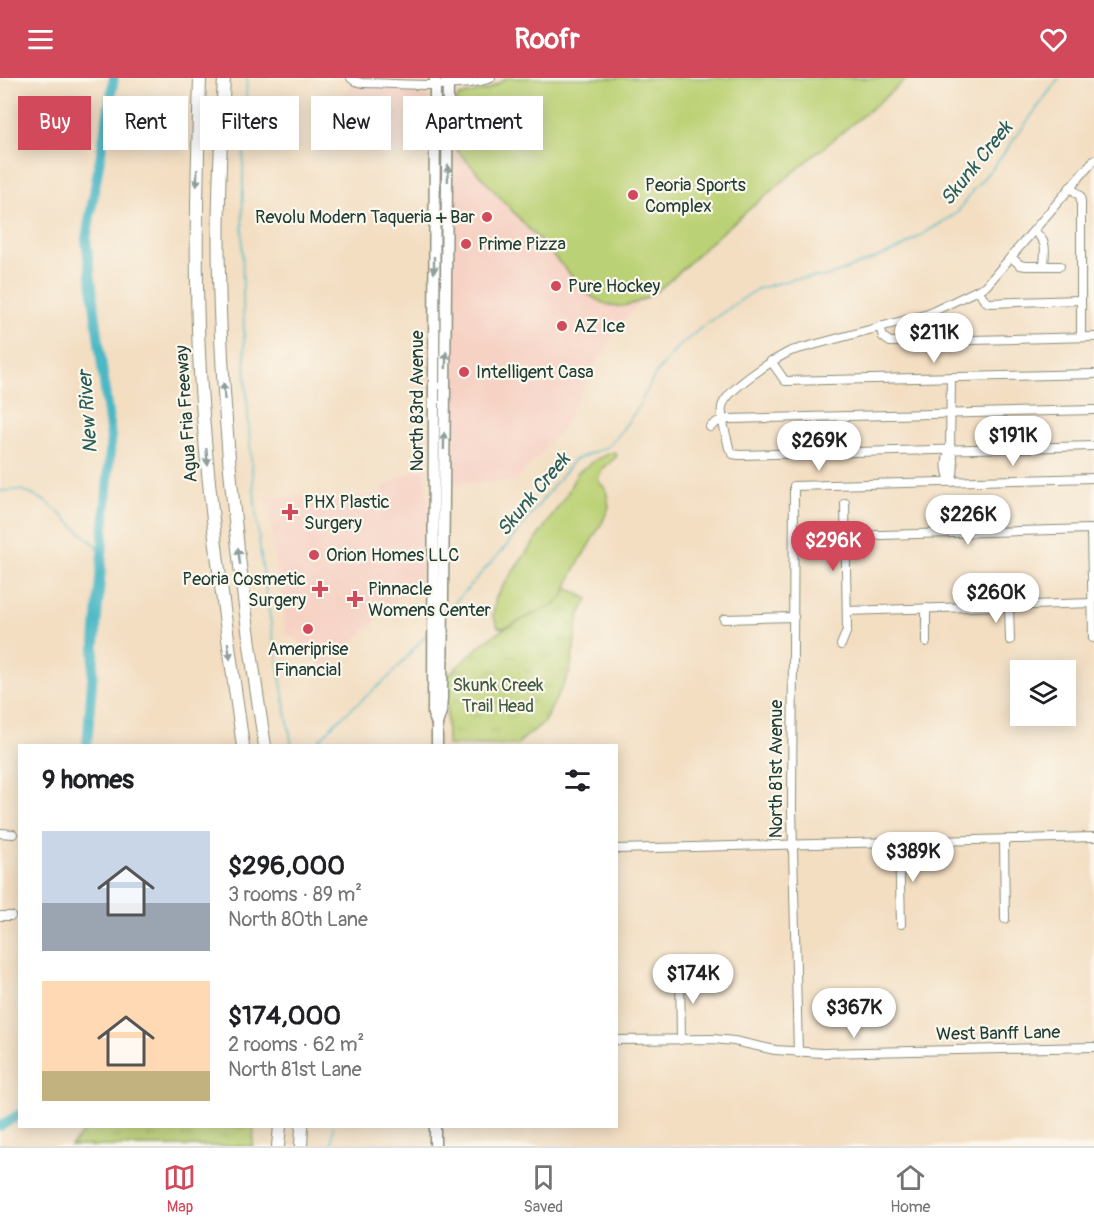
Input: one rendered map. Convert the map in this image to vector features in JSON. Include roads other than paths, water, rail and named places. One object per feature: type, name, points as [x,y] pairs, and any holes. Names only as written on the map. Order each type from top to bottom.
[{"type":"highway","name":"Agua Fria Freeway","points":[[200,78],[196,240],[201,387],[214,548],[243,744]]},
{"type":"highway","points":[[225,78],[219,186],[222,372],[232,502],[265,744]]},
{"type":"highway","points":[[278,1146],[280,1128]]},
{"type":"highway","points":[[301,1146],[302,1128]]},
{"type":"main road","name":"North 83rd Avenue","points":[[435,81],[438,566]]},
{"type":"main road","name":"North 83rd Avenue","points":[[437,744],[437,724],[441,712],[437,702],[438,566],[448,81]]},
{"type":"main road","points":[[435,1128],[435,1146]]},
{"type":"street","points":[[352,79],[362,83],[479,82],[491,78]]},
{"type":"street","points":[[1094,160],[990,282],[979,290],[928,314],[801,346],[771,361],[724,401],[722,409],[729,448],[733,454],[1094,446]]},
{"type":"street","points":[[1070,188],[1080,196],[1082,201],[1080,338]]},
{"type":"street","points":[[1034,231],[1045,244],[1044,266]]},
{"type":"street","points":[[1011,257],[1020,265],[1060,266]]},
{"type":"street","points":[[979,290],[984,300],[989,303],[1080,300]]},
{"type":"street","points":[[880,326],[883,337],[890,342],[1094,337]]},
{"type":"street","points":[[771,361],[784,381],[1094,374]]},
{"type":"street","points":[[951,377],[950,450],[946,458],[947,474],[951,482],[1094,478]]},
{"type":"street","points":[[710,427],[723,420],[1094,410]]},
{"type":"street","name":"North 81st Avenue","points":[[798,1053],[793,844],[794,486],[951,482]]},
{"type":"street","points":[[841,645],[847,630],[845,502]]},
{"type":"street","points":[[845,536],[1090,529],[1093,565],[1093,638]]},
{"type":"street","points":[[847,611],[1092,603]]},
{"type":"street","points":[[1009,607],[1010,640]]},
{"type":"street","points":[[926,608],[926,642]]},
{"type":"street","points":[[724,619],[794,617]]},
{"type":"street","points":[[0,833],[13,834]]},
{"type":"street","points":[[618,849],[1094,837]]},
{"type":"street","points":[[1004,839],[1005,919]]},
{"type":"street","points":[[898,842],[901,924]]},
{"type":"street","points":[[0,916],[11,916]]},
{"type":"street","points":[[680,970],[681,1040]]},
{"type":"street","name":"West Banff Lane","points":[[618,1040],[734,1041],[798,1053],[1094,1047]]},
{"type":"waterway","name":"New River","points":[[87,744],[111,438],[86,239],[114,78]]},
{"type":"waterway","points":[[247,78],[242,255],[249,431],[263,574],[292,744]]},
{"type":"waterway","name":"Skunk Creek","points":[[448,610],[507,545],[574,460],[607,447],[616,438],[638,408],[655,375],[676,349],[702,327],[757,289],[793,279],[829,276],[899,249],[957,213],[1059,78]]},
{"type":"waterway","points":[[419,440],[425,441]]},
{"type":"waterway","points":[[0,491],[22,490],[47,502],[102,551]]},
{"type":"waterway","name":"Skunk Creek","points":[[316,744],[336,722],[389,677],[429,632]]},
{"type":"waterway","name":"New River","points":[[0,1126],[18,1115]]},
{"type":"waterway","points":[[332,1146],[333,1128]]},
{"type":"place","name":"Peoria Sports Complex","points":[[633,195]]},
{"type":"place","name":"Revolu Modern Taqueria + Bar","points":[[487,217]]},
{"type":"place","name":"Prime Pizza","points":[[466,244]]},
{"type":"place","name":"Pure Hockey","points":[[556,286]]},
{"type":"place","name":"AZ Ice","points":[[562,326]]},
{"type":"place","name":"Intelligent Casa","points":[[464,372]]},
{"type":"place","name":"PHX Plastic Surgery","points":[[290,512]]},
{"type":"place","name":"Orion Homes LLC","points":[[314,555]]},
{"type":"place","name":"Peoria Cosmetic Surgery","points":[[320,589]]},
{"type":"place","name":"Pinnacle Womens Center","points":[[355,599]]},
{"type":"place","name":"Ameriprise Financial","points":[[308,629]]},
{"type":"park label","name":"Skunk Creek Trail Head","points":[[498,695]]}]
